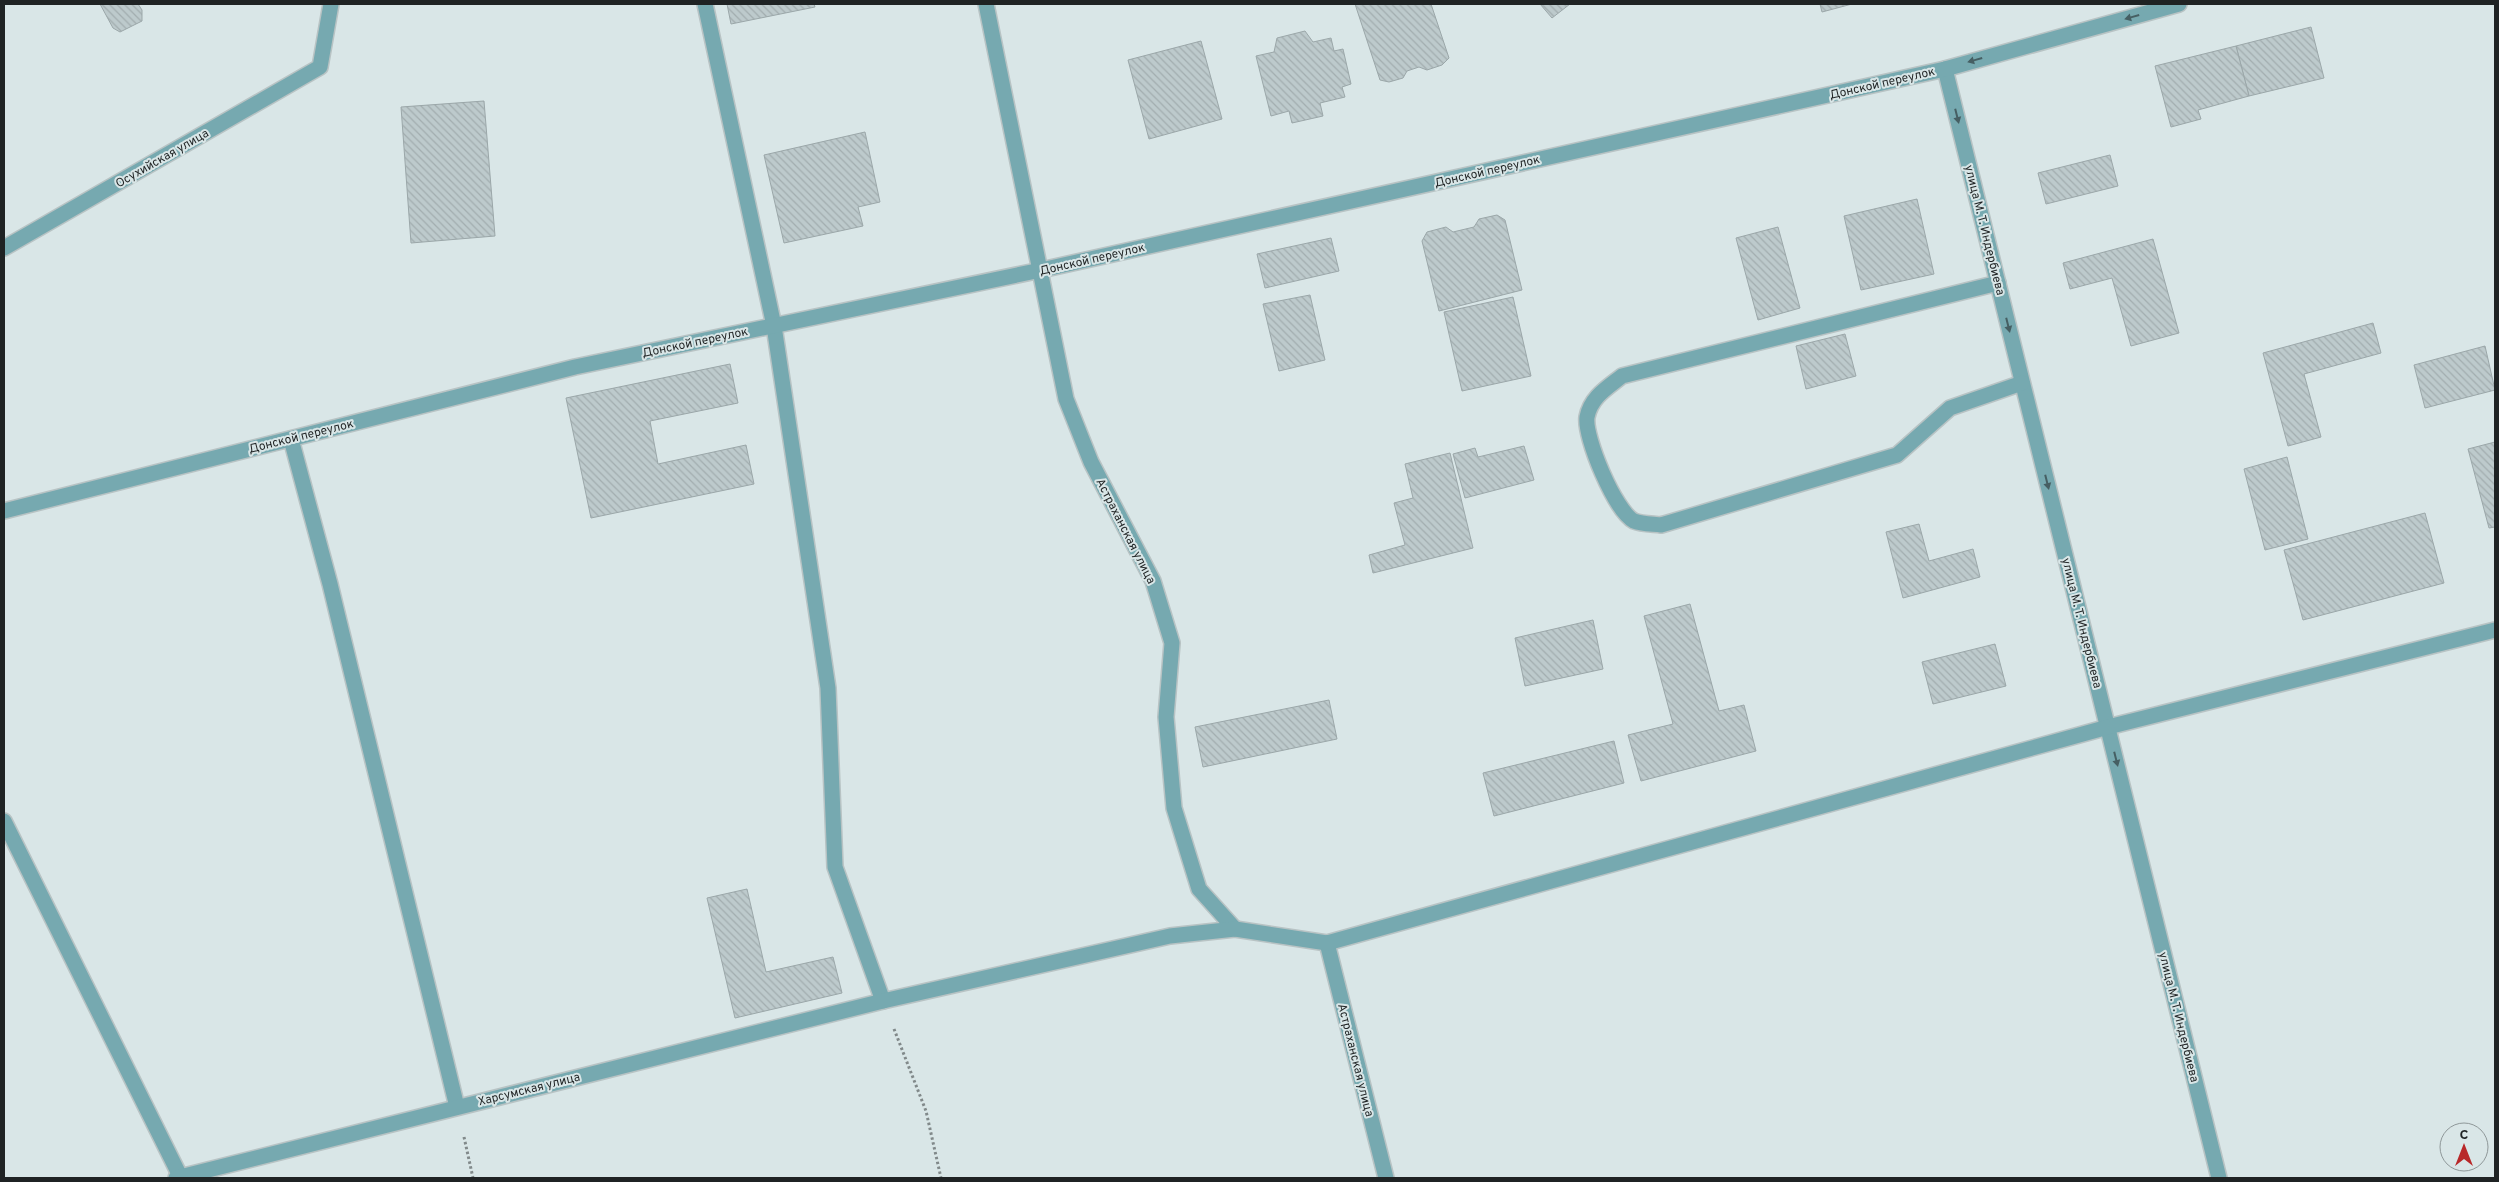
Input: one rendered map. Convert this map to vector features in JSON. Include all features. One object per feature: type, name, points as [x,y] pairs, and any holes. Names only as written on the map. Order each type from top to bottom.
[{"type":"street","name":"Осухийская улица","points":[[4,248],[320,67],[331,4]]},
{"type":"street","points":[[705,4],[774,326],[828,688],[835,867],[883,1001]]},
{"type":"street","name":"Астраханская улица","points":[[986,4],[1066,399],[1091,462],[1153,581],[1172,643],[1166,717],[1174,808],[1199,889],[1235,930]]},
{"type":"street","name":"Донской переулок","points":[[4,511],[575,367],[1041,270],[1945,69],[2179,4]]},
{"type":"street","name":"улица М. Т. Индербиева","points":[[1945,69],[2220,1178]]},
{"type":"street","points":[[1998,284],[1622,376],[1596,396],[1587,417],[1591,443],[1614,498],[1634,520],[1661,525],[1897,455],[1950,408],[2022,383]]},
{"type":"street","points":[[291,439],[332,593],[457,1107]]},
{"type":"street","points":[[1327,943],[2108,727],[2495,630]]},
{"type":"street","points":[[4,821],[179,1178]]},
{"type":"street","name":"Харсумская улица","points":[[179,1178],[883,1001],[1170,936],[1235,930],[1327,943]]},
{"type":"street","name":"Астраханская улица","points":[[1327,943],[1386,1178]]},
{"type":"path","points":[[883,1001],[926,1111],[941,1178]]},
{"type":"path","points":[[457,1107],[473,1178]]},
{"type":"building","points":[[100,4],[138,4],[142,10],[142,21],[120,32],[113,28]]},
{"type":"building","points":[[727,4],[814,4],[815,7],[731,24]]},
{"type":"building","points":[[1355,4],[1431,4],[1449,58],[1442,65],[1427,70],[1419,67],[1407,71],[1403,78],[1389,82],[1380,80]]},
{"type":"building","points":[[1540,4],[1570,4],[1552,18]]},
{"type":"building","points":[[1820,4],[1852,4],[1822,12]]},
{"type":"building","points":[[2311,27],[2324,78],[2249,96],[2236,46]]},
{"type":"building","points":[[1305,31],[1313,42],[1331,38],[1334,51],[1343,49],[1351,84],[1342,87],[1345,97],[1320,103],[1323,116],[1292,123],[1289,111],[1271,116],[1256,56],[1274,52],[1277,38]]},
{"type":"building","points":[[1201,41],[1222,119],[1149,139],[1128,60]]},
{"type":"building","points":[[2236,46],[2249,96],[2198,110],[2201,119],[2171,127],[2155,66]]},
{"type":"building","points":[[484,101],[495,236],[411,243],[401,107]]},
{"type":"building","points":[[865,132],[880,202],[858,207],[863,226],[784,243],[764,155]]},
{"type":"building","points":[[2110,155],[2118,186],[2046,204],[2038,173]]},
{"type":"building","points":[[1917,199],[1934,274],[1861,290],[1844,216]]},
{"type":"building","points":[[1497,215],[1505,220],[1522,290],[1439,311],[1422,241],[1427,232],[1446,227],[1453,232],[1474,227],[1479,219]]},
{"type":"building","points":[[1778,227],[1800,308],[1758,320],[1736,238]]},
{"type":"building","points":[[1331,238],[1339,271],[1265,288],[1257,254]]},
{"type":"building","points":[[2153,239],[2179,333],[2131,346],[2112,278],[2070,289],[2063,263]]},
{"type":"building","points":[[1310,295],[1325,360],[1279,371],[1263,304]]},
{"type":"building","points":[[1513,297],[1531,376],[1462,391],[1444,312]]},
{"type":"building","points":[[2373,323],[2381,353],[2304,374],[2321,437],[2288,446],[2263,353]]},
{"type":"building","points":[[1845,334],[1856,376],[1806,389],[1796,346]]},
{"type":"building","points":[[2485,346],[2495,390],[2425,408],[2414,365]]},
{"type":"building","points":[[730,364],[738,403],[650,421],[658,464],[746,445],[754,484],[591,518],[566,398]]},
{"type":"building","points":[[2495,442],[2495,527],[2489,528],[2468,449]]},
{"type":"building","points":[[1524,446],[1534,480],[1465,498],[1453,454],[1475,448],[1478,457]]},
{"type":"building","points":[[1450,453],[1473,548],[1373,573],[1369,555],[1405,545],[1394,503],[1413,498],[1405,464]]},
{"type":"building","points":[[2287,457],[2308,539],[2265,550],[2244,469]]},
{"type":"building","points":[[2425,513],[2444,583],[2303,620],[2284,550]]},
{"type":"building","points":[[1919,524],[1929,561],[1973,549],[1980,577],[1903,598],[1886,532]]},
{"type":"building","points":[[1690,604],[1719,711],[1744,705],[1756,751],[1641,781],[1628,735],[1673,724],[1644,616]]},
{"type":"building","points":[[1593,620],[1603,669],[1525,686],[1515,638]]},
{"type":"building","points":[[1995,644],[2006,686],[1933,704],[1922,662]]},
{"type":"building","points":[[1329,700],[1337,739],[1203,767],[1195,727]]},
{"type":"building","points":[[1614,741],[1624,783],[1494,816],[1483,773]]},
{"type":"building","points":[[747,889],[766,972],[833,957],[842,993],[735,1018],[707,898]]}]
